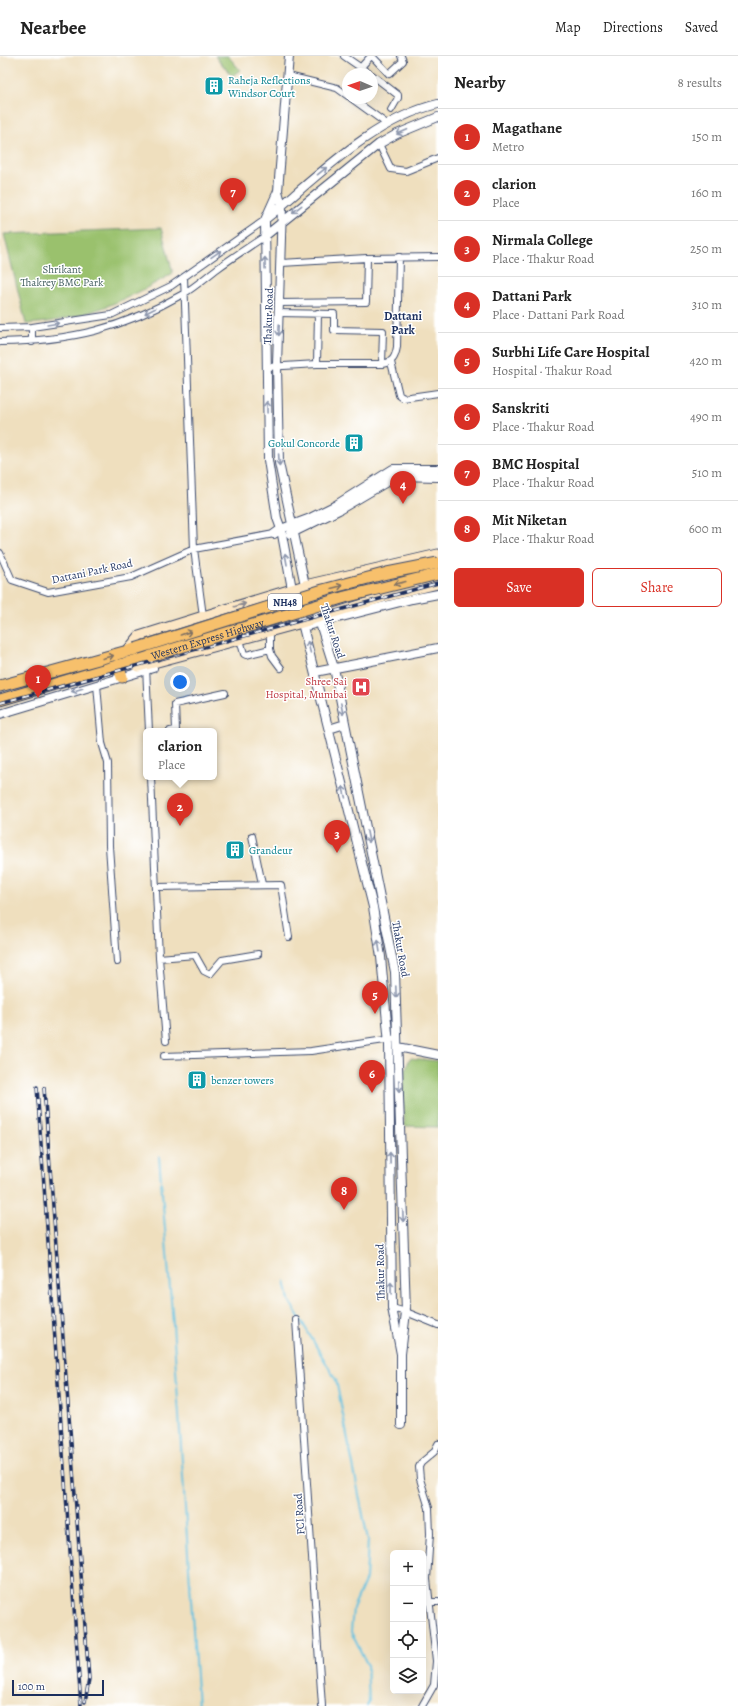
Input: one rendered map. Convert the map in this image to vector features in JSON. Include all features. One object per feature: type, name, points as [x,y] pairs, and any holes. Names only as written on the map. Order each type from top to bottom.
[{"type":"highway","name":"Western Express Highway","points":[[0,700],[324,590],[387,573],[438,563]]},
{"type":"highway","name":"Western Express Highway","points":[[3,683],[126,657],[147,664],[323,604],[400,582],[438,574]]},
{"type":"highway","points":[[122,677],[126,657]]},
{"type":"main road","points":[[126,657],[139,636],[305,585],[438,554]]},
{"type":"main road","points":[[147,664],[303,625],[384,597],[438,584]]},
{"type":"street","points":[[282,206],[278,191],[289,56]]},
{"type":"street","points":[[344,56],[361,67],[371,56],[389,74],[403,60],[401,56]]},
{"type":"street","points":[[288,76],[337,88],[342,92]]},
{"type":"street","points":[[378,80],[398,95],[398,98],[391,110]]},
{"type":"street","points":[[359,104],[387,124]]},
{"type":"street","points":[[0,328],[32,327],[111,315],[171,286],[265,220],[341,156],[387,124],[438,104]]},
{"type":"street","points":[[0,342],[32,342],[81,335],[115,326],[145,314],[185,293],[265,236],[379,144],[397,134],[438,117]]},
{"type":"street","points":[[379,144],[391,169],[406,172],[438,158]]},
{"type":"street","name":"Thakur Road","points":[[278,191],[265,220],[268,460],[277,518],[282,532],[292,589],[315,672],[367,883],[381,958],[389,1044],[392,1308],[401,1354]]},
{"type":"street","name":"Thakur Road","points":[[282,206],[277,365],[279,463],[305,585],[319,620],[334,668],[395,972],[406,1312],[401,1354],[401,1425]]},
{"type":"street","points":[[267,366],[382,364],[391,362],[394,358],[397,347],[399,257]]},
{"type":"street","points":[[281,263],[367,258],[438,257]]},
{"type":"street","points":[[279,303],[366,302],[367,258]]},
{"type":"street","points":[[184,277],[194,549],[203,616]]},
{"type":"street","points":[[171,286],[174,298]]},
{"type":"street","points":[[279,313],[334,314],[334,330],[383,331],[382,364]]},
{"type":"street","points":[[317,364],[318,314]]},
{"type":"street","points":[[111,315],[115,326]]},
{"type":"street","points":[[32,327],[32,342]]},
{"type":"street","points":[[391,362],[399,395],[403,398],[438,393]]},
{"type":"street","name":"Dattani Park Road","points":[[0,553],[12,580],[48,592],[131,577],[194,549],[293,529],[338,507],[396,473],[427,473],[438,469]]},
{"type":"street","name":"Dattani Park Road","points":[[427,473],[438,478]]},
{"type":"street","points":[[319,620],[438,594]]},
{"type":"street","points":[[0,714],[122,677],[147,664],[241,644],[303,625]]},
{"type":"street","points":[[270,636],[270,650],[272,656],[281,668]]},
{"type":"street","points":[[241,644],[244,654],[246,655],[270,650]]},
{"type":"street","points":[[315,672],[438,648]]},
{"type":"street","points":[[147,664],[149,728]]},
{"type":"street","points":[[97,684],[102,744],[108,764],[109,846],[117,962]]},
{"type":"street","points":[[176,728],[175,704],[225,693]]},
{"type":"street","points":[[329,729],[345,724]]},
{"type":"street","points":[[151,780],[159,958],[166,1041]]},
{"type":"street","points":[[252,836],[262,884]]},
{"type":"street","points":[[367,883],[376,879]]},
{"type":"street","points":[[156,886],[281,885],[289,937]]},
{"type":"street","points":[[159,958],[195,955],[204,971],[210,974],[222,960],[258,954]]},
{"type":"street","points":[[389,1044],[398,1038]]},
{"type":"street","points":[[164,1056],[312,1051],[389,1044],[438,1055]]},
{"type":"street","points":[[390,1142],[401,1142]]},
{"type":"street","points":[[392,1308],[438,1325]]},
{"type":"street","name":"FCI Road","points":[[296,1320],[322,1706]]},
{"type":"street","points":[[422,1706],[434,1685],[436,1674],[427,1579],[430,1524],[429,1508],[422,1486],[419,1467],[421,1463],[434,1452],[438,1444]]},
{"type":"street","points":[[428,1602],[438,1602]]},
{"type":"green space","points":[[215,56],[228,56],[240,70],[232,76]]},
{"type":"green space","name":"Shrikant Thakrey BMC Park","points":[[161,228],[173,273],[120,301],[102,308],[66,319],[26,324],[4,234]]},
{"type":"green space","points":[[410,1058],[438,1061],[438,1127],[405,1126],[403,1083]]},
{"type":"waterway","points":[[159,1157],[173,1324],[198,1706]]},
{"type":"waterway","points":[[285,1281],[289,1300],[336,1380],[368,1540],[366,1579],[353,1608],[351,1632],[367,1664],[369,1702],[367,1706]]},
{"type":"railway","points":[[0,703],[438,583]]},
{"type":"railway","points":[[37,1087],[81,1706]]},
{"type":"railway","points":[[44,1088],[89,1679],[85,1702]]},
{"type":"place","name":"Raheja Reflections Windsor Court","points":[[214,86]]},
{"type":"place","name":"BMC Hospital","points":[[233,211]]},
{"type":"place","name":"Gokul Concorde","points":[[354,443]]},
{"type":"place","name":"Dattani Park","points":[[403,504]]},
{"type":"place","name":"Shree Sai Hospital, Mumbai","points":[[361,687]]},
{"type":"place","name":"Magathane","points":[[38,698]]},
{"type":"place","name":"clarion","points":[[180,826]]},
{"type":"place","name":"Grandeur","points":[[235,850]]},
{"type":"place","name":"Nirmala College","points":[[337,853]]},
{"type":"place","name":"Surbhi Life Care Hospital","points":[[375,1014]]},
{"type":"place","name":"benzer towers","points":[[197,1080]]},
{"type":"place","name":"Sanskriti","points":[[372,1093]]},
{"type":"place","name":"Mit Niketan","points":[[344,1210]]},
{"type":"district","name":"Dattani Park","points":[[403,323]]}]
